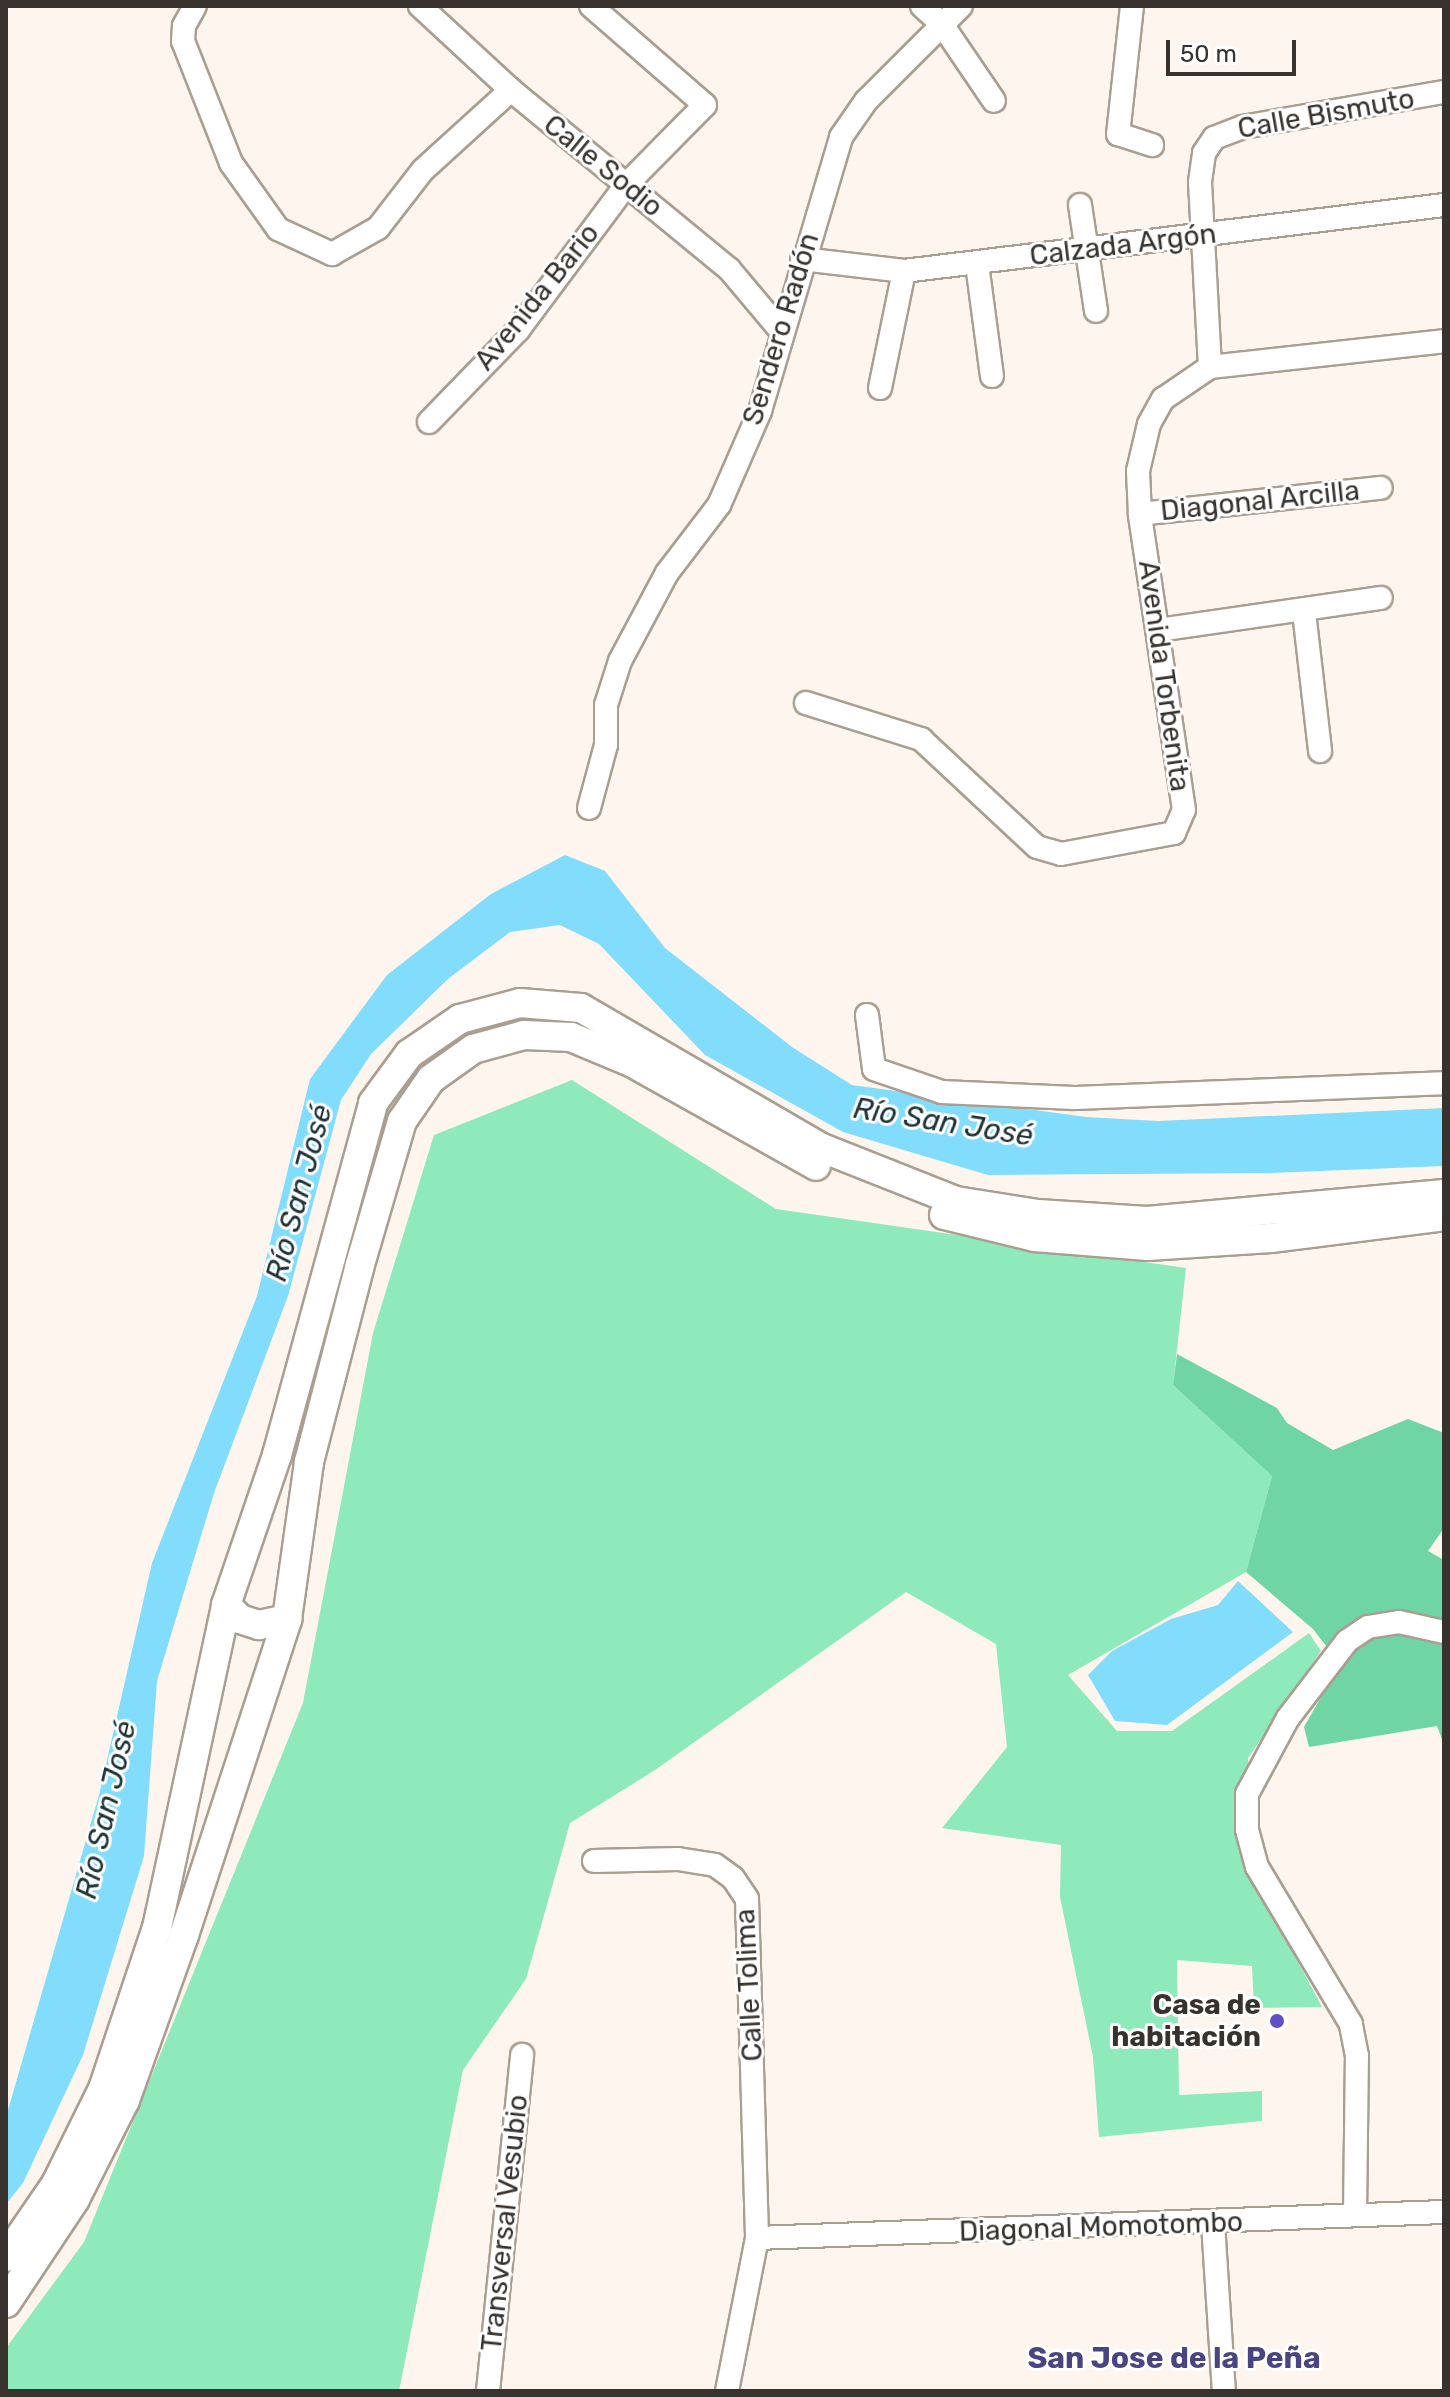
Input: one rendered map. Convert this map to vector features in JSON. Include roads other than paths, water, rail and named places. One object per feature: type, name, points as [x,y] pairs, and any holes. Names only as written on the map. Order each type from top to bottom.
[{"type":"main road","points":[[6,2257],[56,2184],[103,2089],[157,1928],[226,1605],[277,1455],[373,1103],[409,1054],[460,1019],[520,1003],[581,1008],[822,1148],[956,1201],[1038,1214],[1147,1221],[1444,1194]]},
{"type":"main road","points":[[6,2303],[75,2199],[125,2100],[277,1656],[287,1619],[309,1462],[402,1121],[431,1079],[473,1049],[524,1035],[571,1037],[631,1062],[815,1165],[951,1218],[1035,1237],[1148,1246],[1271,1238],[1444,1216]]},
{"type":"main road","points":[[226,1605],[240,1619],[259,1625],[287,1619]]},
{"type":"main road","points":[[216,1644],[248,1639],[277,1656]]},
{"type":"street","points":[[195,6],[184,26],[183,41],[231,163],[278,229],[332,254],[378,228],[423,170],[511,90]]},
{"type":"street","name":"Calle Sodio","points":[[420,6],[511,90],[729,269],[781,331]]},
{"type":"street","name":"Avenida Bario","points":[[429,422],[518,330],[626,185],[705,105],[703,100],[591,6]]},
{"type":"street","points":[[922,6],[941,23],[994,101]]},
{"type":"street","name":"Sendero Radón","points":[[589,808],[606,745],[606,705],[620,661],[667,573],[719,505],[760,411],[802,259],[841,137],[866,101],[961,6]]},
{"type":"street","points":[[1132,6],[1118,134],[1152,145]]},
{"type":"street","name":"Calle Bismuto","points":[[1210,367],[1204,153],[1226,131],[1444,92]]},
{"type":"street","points":[[1080,205],[1096,311]]},
{"type":"street","name":"Calzada Argón","points":[[802,259],[904,271],[1444,205]]},
{"type":"street","points":[[977,264],[992,376]]},
{"type":"street","points":[[880,388],[904,271]]},
{"type":"street","points":[[1210,367],[1444,341]]},
{"type":"street","name":"Avenida Torbenita","points":[[806,703],[921,739],[1037,847],[1061,854],[1174,833],[1184,810],[1140,514],[1138,471],[1149,424],[1163,399],[1210,367]]},
{"type":"street","name":"Diagonal Arcilla","points":[[1140,514],[1381,488]]},
{"type":"street","points":[[1158,630],[1304,612],[1381,598]]},
{"type":"street","points":[[1304,612],[1320,751]]},
{"type":"street","points":[[867,1015],[874,1069],[957,1094],[1074,1098],[1444,1083]]},
{"type":"street","points":[[1355,2215],[1357,2056],[1351,2024],[1257,1867],[1247,1829],[1247,1794],[1288,1718],[1347,1641],[1368,1627],[1399,1622],[1444,1632]]},
{"type":"street","name":"Calle Tolima","points":[[594,1861],[678,1859],[715,1865],[733,1878],[747,1899],[757,2238],[727,2391]]},
{"type":"street","name":"Transversal Vesubio","points":[[488,2391],[522,2055]]},
{"type":"street","name":"Diagonal Momotombo","points":[[757,2238],[1444,2212]]},
{"type":"street","points":[[1213,2223],[1224,2391]]},
{"type":"water","name":"Río San José","points":[[565,855],[605,871],[665,948],[792,1047],[852,1085],[1086,1117],[1158,1121],[1444,1108],[1444,1166],[1269,1173],[988,1175],[843,1132],[705,1055],[599,944],[560,925],[510,932],[448,979],[371,1054],[341,1100],[288,1296],[214,1493],[157,1681],[144,1856],[83,2055],[23,2183],[6,2204],[6,2117],[99,1795],[152,1563],[257,1296],[310,1079],[387,975],[491,894]]},
{"type":"water","points":[[1238,1581],[1293,1632],[1167,1725],[1115,1721],[1088,1675],[1112,1651],[1171,1619],[1218,1605]]},
{"type":"place","name":"Casa de habitación","points":[[1277,2021]]},
{"type":"district","name":"San Jose de la Peña","points":[[1174,2358]]}]
